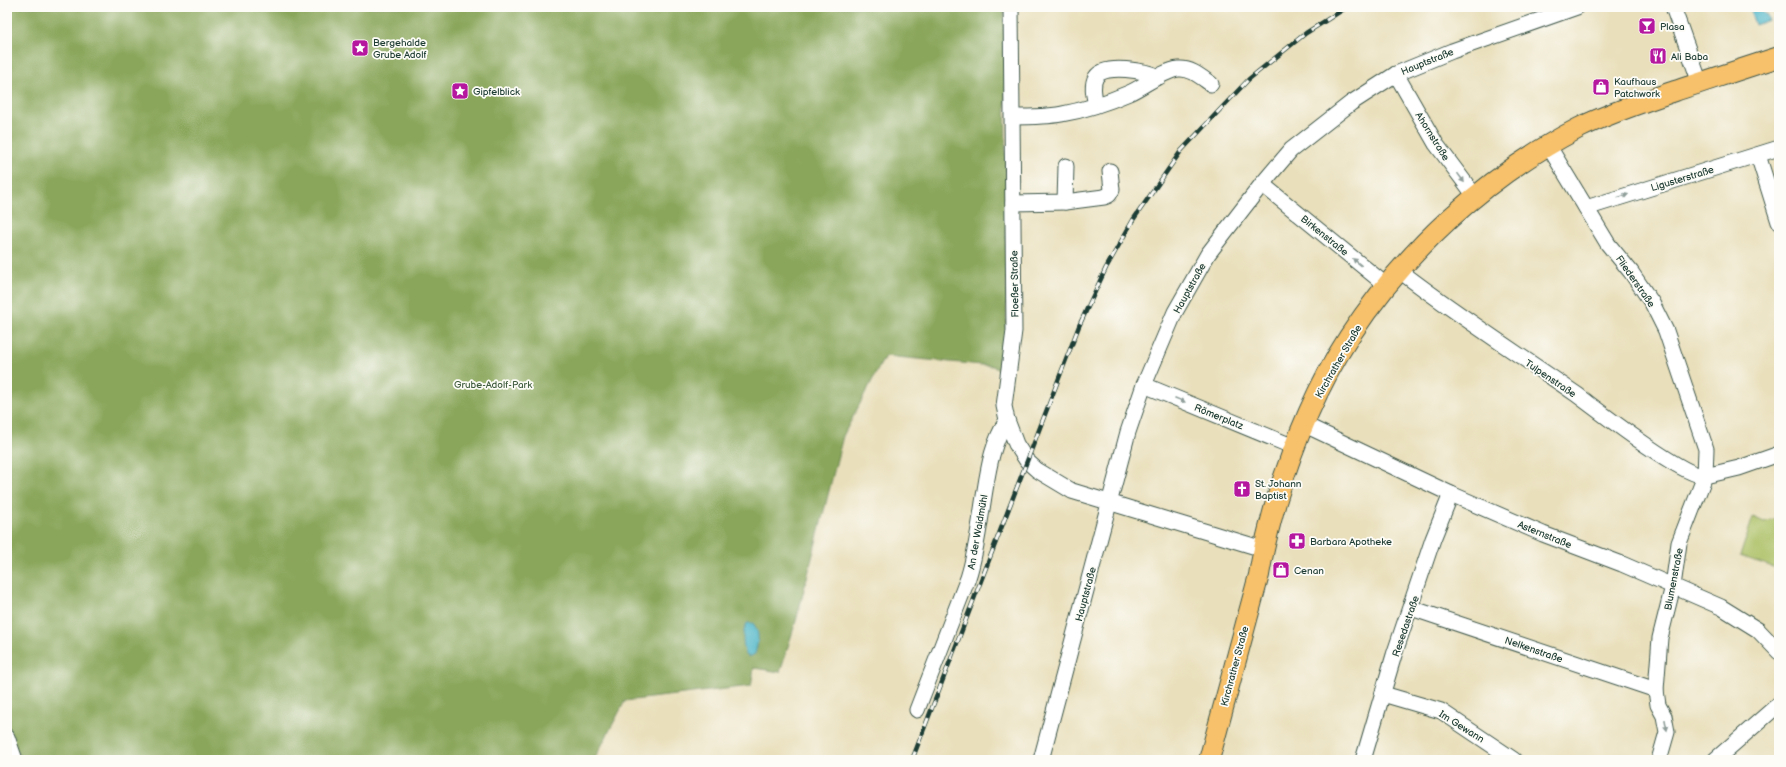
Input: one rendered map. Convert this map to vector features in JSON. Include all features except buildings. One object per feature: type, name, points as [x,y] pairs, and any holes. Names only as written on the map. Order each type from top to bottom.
[{"type":"main road","name":"Kirchrather Straße","points":[[1209,760],[1259,575],[1263,549],[1294,447],[1322,384],[1348,338],[1393,279],[1445,224],[1475,196],[1548,145],[1581,127],[1625,109],[1779,57]]},
{"type":"street","name":"Floeßer Straße","points":[[1011,7],[1014,331],[1004,406],[1007,420],[1016,444],[1027,461],[1037,470],[1072,491],[1110,504]]},
{"type":"street","name":"Hauptstraße","points":[[1044,759],[1128,432],[1144,385],[1175,312],[1208,254],[1262,184],[1291,150],[1351,103],[1396,74],[1452,51],[1577,7]]},
{"type":"street","points":[[1673,7],[1700,83]]},
{"type":"street","points":[[1096,105],[1093,91],[1096,77],[1100,73],[1114,70],[1132,69],[1147,72],[1159,77]]},
{"type":"street","points":[[1013,117],[1061,114],[1096,105],[1138,89],[1176,69],[1185,69],[1200,76],[1211,84]]},
{"type":"street","name":"Ahornstraße","points":[[1396,74],[1436,144],[1475,196]]},
{"type":"street","name":"Fliederstraße","points":[[1548,145],[1608,244],[1652,303],[1666,331],[1706,448],[1705,476]]},
{"type":"street","name":"Ligusterstraße","points":[[1586,208],[1779,148]]},
{"type":"street","points":[[1758,155],[1779,222]]},
{"type":"street","points":[[1065,202],[1066,166]]},
{"type":"street","points":[[1013,203],[1065,202],[1104,197],[1109,195],[1112,190],[1110,171]]},
{"type":"street","name":"Birkenstraße","points":[[1262,184],[1393,279]]},
{"type":"street","name":"Tulpenstraße","points":[[1393,279],[1469,323],[1576,394],[1688,472],[1699,477],[1705,476]]},
{"type":"street","name":"Römerplatz","points":[[1144,385],[1294,447]]},
{"type":"street","name":"An der Waidmühl","points":[[917,710],[974,560],[992,452],[999,432],[1007,420]]},
{"type":"street","name":"Asternstraße","points":[[1303,424],[1451,494],[1543,534],[1622,564],[1721,608],[1748,623],[1767,639],[1779,652]]},
{"type":"street","points":[[1705,476],[1739,468],[1779,454]]},
{"type":"street","name":"Blumenstraße","points":[[1659,760],[1667,732],[1664,716],[1658,705],[1656,690],[1660,638],[1672,586],[1679,543],[1705,476]]},
{"type":"street","name":"Resedastraße","points":[[1363,760],[1433,539],[1451,494]]},
{"type":"street","points":[[1110,504],[1263,549]]},
{"type":"street","name":"Nelkenstraße","points":[[1411,608],[1656,690]]},
{"type":"street","name":"Im Gewann","points":[[1383,694],[1441,711],[1514,760]]},
{"type":"street","points":[[1715,760],[1779,704]]},
{"type":"street","points":[[7,737],[15,760]]},
{"type":"green space","name":"Grube-Adolf-Park","points":[[7,7],[1004,7],[1006,100],[1006,330],[1002,358],[998,370],[993,366],[885,356],[843,436],[796,621],[780,672],[754,668],[751,686],[625,701],[594,760],[20,760],[7,728]]},
{"type":"green space","points":[[1753,517],[1764,522],[1779,517],[1779,569],[1740,556]]},
{"type":"water","points":[[1756,9],[1764,13],[1769,20],[1755,25],[1750,10]]},
{"type":"water","points":[[747,623],[753,623],[758,634],[755,654],[749,657],[746,655],[743,639]]},
{"type":"railway","points":[[912,760],[1079,326],[1106,268],[1133,220],[1181,151],[1249,79],[1306,33],[1347,7]]},
{"type":"place","name":"Plasa","points":[[1647,26]]},
{"type":"place","name":"Bergehalde Grube Adolf","points":[[360,48]]},
{"type":"place","name":"Ali Baba","points":[[1658,56]]},
{"type":"place","name":"Kaufhaus Patchwork","points":[[1601,87]]},
{"type":"place","name":"Gipfelblick","points":[[460,91]]},
{"type":"place","name":"St. Johann Baptist","points":[[1242,489]]},
{"type":"place","name":"Barbara Apotheke","points":[[1297,541]]},
{"type":"place","name":"Cenan","points":[[1281,570]]}]
